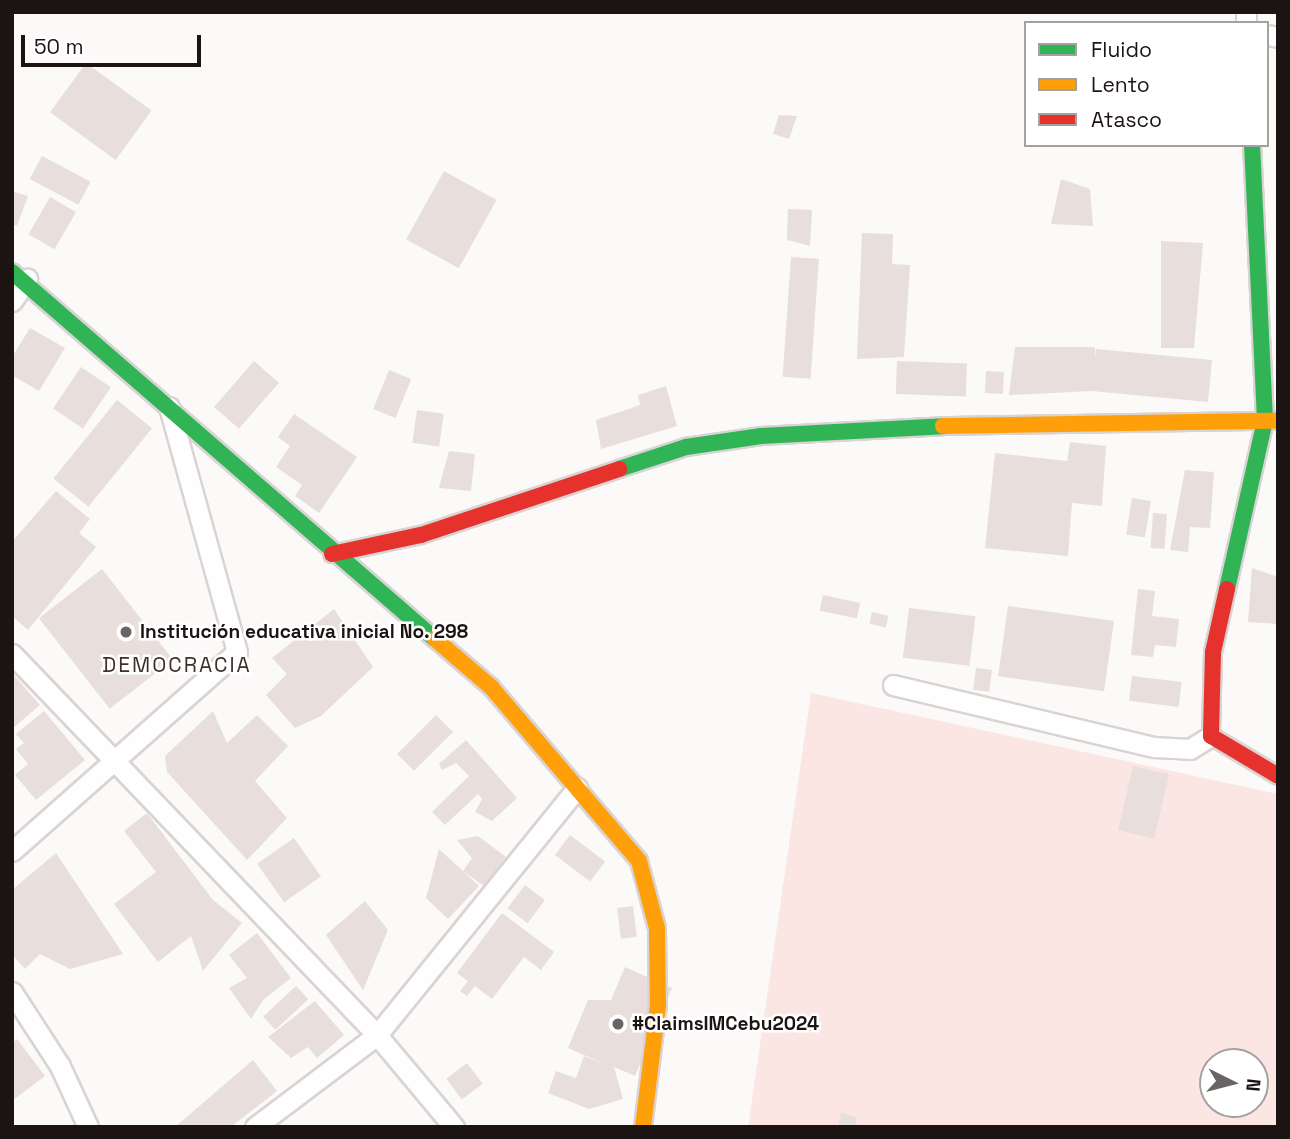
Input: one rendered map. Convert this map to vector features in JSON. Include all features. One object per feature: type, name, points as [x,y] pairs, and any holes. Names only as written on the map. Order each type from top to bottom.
[{"type":"street","points":[[1212,736],[1213,652],[1271,420],[1252,147]]},
{"type":"street","points":[[12,301],[19,276],[168,403],[332,554],[491,687],[639,860],[657,928],[658,1005],[643,1127]]},
{"type":"street","points":[[12,851],[237,652],[168,403]]},
{"type":"street","points":[[332,554],[421,535],[686,447],[761,436],[824,428],[1271,420]]},
{"type":"street","points":[[12,654],[377,1035],[454,1127]]},
{"type":"street","points":[[893,685],[1154,747],[1190,749],[1212,736]]},
{"type":"street","points":[[1212,736],[1278,776]]},
{"type":"street","points":[[256,1127],[377,1035],[577,788]]},
{"type":"street","points":[[12,992],[60,1066],[88,1127]]},
{"type":"shaded area","points":[[811,693],[1278,794],[1278,1127],[748,1127]]},
{"type":"building","points":[[86,63],[152,111],[116,160],[50,112]]},
{"type":"building","points":[[779,115],[797,116],[789,139],[773,134]]},
{"type":"building","points":[[42,156],[91,182],[78,205],[30,179]]},
{"type":"building","points":[[444,171],[496,200],[459,268],[406,239]]},
{"type":"building","points":[[1061,179],[1090,189],[1093,226],[1051,224]]},
{"type":"building","points":[[12,191],[28,196],[17,226],[12,224]]},
{"type":"building","points":[[50,197],[76,212],[54,249],[28,234]]},
{"type":"building","points":[[788,209],[812,210],[810,246],[787,240]]},
{"type":"building","points":[[862,233],[893,234],[892,264],[910,265],[904,357],[857,359]]},
{"type":"building","points":[[1161,241],[1203,243],[1194,348],[1161,348]]},
{"type":"building","points":[[791,257],[819,259],[811,379],[783,377]]},
{"type":"building","points":[[30,328],[65,348],[39,391],[12,375],[12,357]]},
{"type":"building","points":[[1015,347],[1095,347],[1095,358],[1096,349],[1212,360],[1208,402],[1092,391],[1009,395]]},
{"type":"building","points":[[254,361],[279,383],[239,429],[214,407]]},
{"type":"building","points":[[897,361],[967,363],[966,396],[896,394]]},
{"type":"building","points":[[81,367],[111,387],[83,429],[53,408]]},
{"type":"building","points":[[389,370],[411,379],[396,418],[373,409]]},
{"type":"building","points":[[986,371],[1004,372],[1003,394],[985,393]]},
{"type":"building","points":[[666,386],[677,426],[601,449],[596,420],[640,405],[638,395]]},
{"type":"building","points":[[117,400],[152,428],[88,507],[53,478]]},
{"type":"building","points":[[417,410],[444,414],[439,446],[412,443]]},
{"type":"building","points":[[294,414],[357,457],[319,513],[295,496],[302,485],[276,467],[290,446],[278,437]]},
{"type":"building","points":[[1070,442],[1106,446],[1102,506],[1072,503],[1068,556],[985,548],[995,453],[1067,461]]},
{"type":"building","points":[[449,451],[475,454],[471,491],[439,488]]},
{"type":"building","points":[[1185,470],[1214,472],[1210,528],[1190,527],[1188,552],[1170,550]]},
{"type":"building","points":[[56,491],[90,519],[79,533],[96,547],[28,630],[12,616],[12,542]]},
{"type":"building","points":[[1132,498],[1151,501],[1145,538],[1126,535]]},
{"type":"building","points":[[1153,513],[1167,514],[1165,549],[1151,548]]},
{"type":"building","points":[[1252,568],[1278,577],[1278,624],[1248,622]]},
{"type":"building","points":[[102,569],[173,660],[110,709],[39,618]]},
{"type":"building","points":[[1138,589],[1155,591],[1152,616],[1179,619],[1176,647],[1155,645],[1153,657],[1131,655]]},
{"type":"building","points":[[823,595],[860,603],[857,619],[820,611]]},
{"type":"building","points":[[1008,606],[1114,621],[1104,691],[998,676]]},
{"type":"building","points":[[909,608],[976,616],[969,666],[903,658]]},
{"type":"building","points":[[334,609],[373,667],[321,716],[295,728],[266,695],[287,674],[272,658]]},
{"type":"building","points":[[872,612],[889,616],[886,628],[869,624]]},
{"type":"building","points":[[976,668],[992,670],[989,692],[973,690]]},
{"type":"building","points":[[12,673],[40,705],[12,729]]},
{"type":"building","points":[[1132,676],[1182,682],[1179,707],[1129,701]]},
{"type":"building","points":[[44,711],[85,760],[36,800],[15,775],[28,764],[16,749],[24,743],[16,734]]},
{"type":"building","points":[[213,711],[227,743],[257,715],[288,746],[255,781],[287,818],[247,860],[167,772],[165,756]]},
{"type":"building","points":[[436,715],[453,732],[414,771],[397,754]]},
{"type":"building","points":[[466,740],[517,798],[492,821],[475,812],[482,799],[478,794],[445,825],[432,812],[469,776],[456,763],[442,770],[439,764]]},
{"type":"building","points":[[1133,766],[1169,774],[1154,839],[1118,830]]},
{"type":"building","points":[[147,813],[213,900],[242,923],[203,971],[191,936],[158,962],[114,904],[156,872],[124,831]]},
{"type":"building","points":[[570,835],[605,861],[590,881],[555,855]]},
{"type":"building","points":[[478,836],[506,857],[485,887],[463,871],[472,858],[457,840]]},
{"type":"building","points":[[294,838],[321,877],[284,902],[257,864]]},
{"type":"building","points":[[439,849],[479,886],[448,919],[426,898]]},
{"type":"building","points":[[56,853],[123,954],[70,969],[40,954],[25,969],[12,954],[12,890]]},
{"type":"building","points":[[525,885],[545,900],[528,923],[508,908]]},
{"type":"building","points":[[365,901],[388,930],[363,990],[326,935]]},
{"type":"building","points":[[633,906],[637,937],[621,939],[617,908]]},
{"type":"building","points":[[502,913],[554,952],[541,970],[524,957],[492,999],[475,986],[467,996],[460,991],[468,981],[457,973]]},
{"type":"building","points":[[257,933],[291,978],[263,1000],[251,1019],[229,988],[247,978],[229,955]]},
{"type":"building","name":"#ClaimsIMCebu2024","points":[[625,967],[672,988],[635,1076],[614,1067],[623,1099],[589,1109],[548,1093],[556,1071],[576,1078],[584,1056],[609,1066],[568,1048],[588,1000],[611,1000]]},
{"type":"building","points":[[296,986],[308,999],[275,1030],[263,1017]]},
{"type":"building","points":[[315,1001],[344,1035],[317,1058],[308,1047],[291,1058],[268,1037]]},
{"type":"building","points":[[17,1039],[45,1076],[12,1101],[12,1043]]},
{"type":"building","points":[[253,1060],[277,1091],[232,1126],[175,1127]]},
{"type":"building","points":[[467,1063],[483,1084],[462,1099],[446,1079]]},
{"type":"building","points":[[841,1112],[857,1118],[855,1127],[838,1127]]},
{"type":"traffic: fast","points":[[1227,589],[1265,420],[1252,147]]},
{"type":"traffic: fast","points":[[12,272],[435,639]]},
{"type":"traffic: fast","points":[[619,469],[686,447],[761,436],[943,426]]},
{"type":"traffic: slow","points":[[943,426],[1278,421]]},
{"type":"traffic: slow","points":[[435,639],[491,687],[639,861],[657,928],[658,1005],[643,1127]]},
{"type":"traffic: jam","points":[[332,554],[421,535],[619,469]]},
{"type":"traffic: jam","points":[[1227,589],[1213,652],[1211,736],[1278,776]]},
{"type":"place","name":"Institución educativa inicial No. 298","points":[[126,632]]},
{"type":"place","name":"#ClaimsIMCebu2024","points":[[618,1024]]},
{"type":"district","name":"DEMOCRACIA","points":[[177,665]]}]
